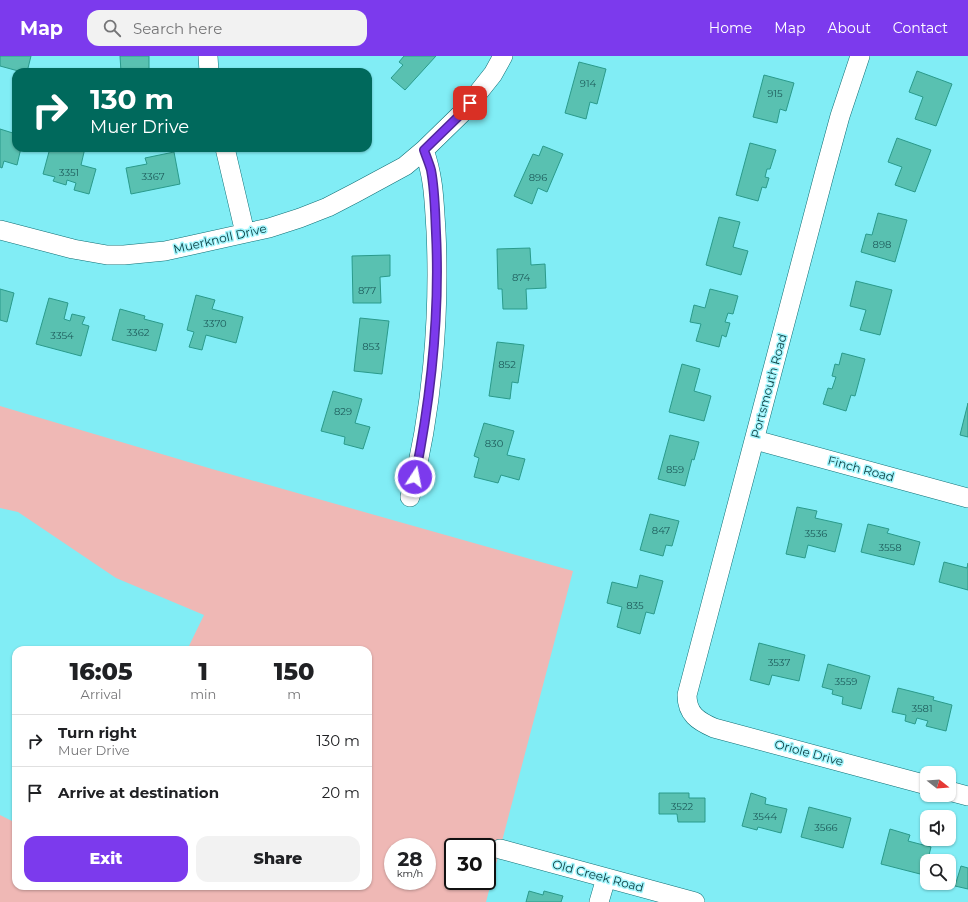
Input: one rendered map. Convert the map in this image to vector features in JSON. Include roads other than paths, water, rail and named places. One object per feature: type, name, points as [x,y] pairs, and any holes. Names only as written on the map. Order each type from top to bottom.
[{"type":"street","points":[[208,56],[209,68]]},
{"type":"street","name":"Muerknoll Drive","points":[[0,230],[73,249],[112,255],[145,254],[270,228],[300,218],[328,207],[405,166],[424,150],[462,113],[493,74],[503,56]]},
{"type":"street","name":"Portsmouth Road","points":[[694,715],[687,703],[687,695],[840,116],[860,56]]},
{"type":"street","points":[[410,497],[422,440],[428,398],[436,302],[437,249],[434,193],[430,169],[424,150]]},
{"type":"street","points":[[226,152],[245,233]]},
{"type":"street","name":"Finch Road","points":[[755,440],[968,498]]},
{"type":"street","name":"Oriole Drive","points":[[694,715],[714,728],[920,783]]},
{"type":"street","points":[[956,792],[968,796]]},
{"type":"street","name":"Old Creek Road","points":[[500,849],[695,902]]},
{"type":"street","points":[[599,902],[606,878]]}]
